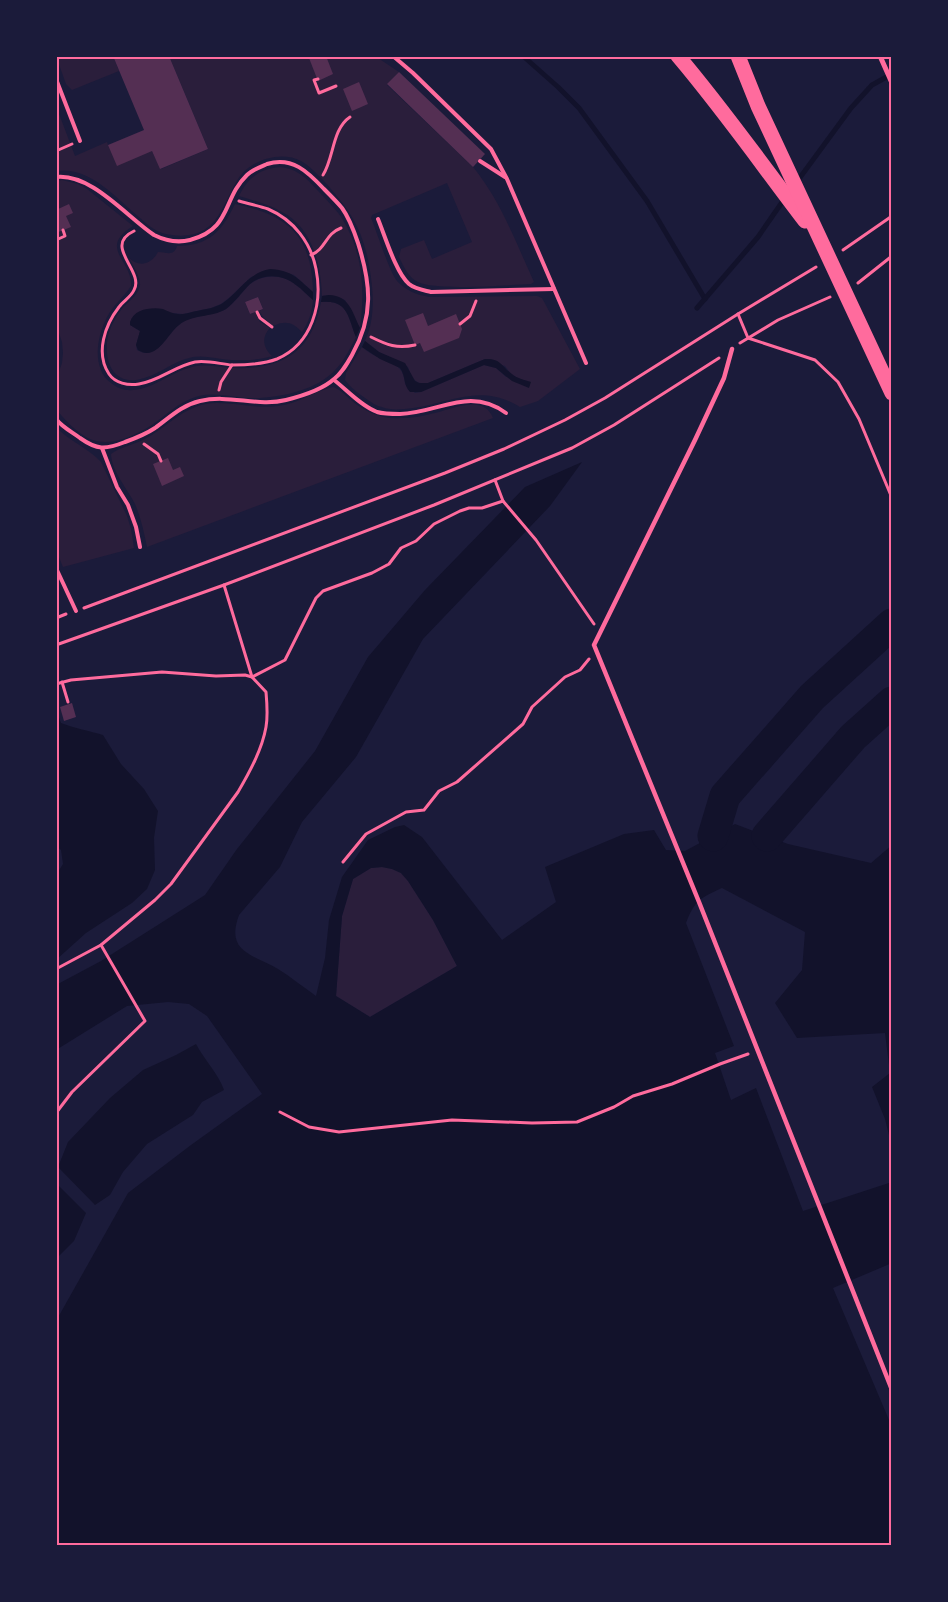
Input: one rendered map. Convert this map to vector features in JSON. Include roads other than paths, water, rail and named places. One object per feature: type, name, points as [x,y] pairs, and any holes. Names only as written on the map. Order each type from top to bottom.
[{"type":"highway","points":[[678,56],[730,120],[763,167],[823,244]]},
{"type":"highway","points":[[738,56],[758,106],[892,393]]},
{"type":"street","points":[[881,59],[892,83]]},
{"type":"street","points":[[732,350],[724,378],[704,423],[594,644],[699,902],[892,1390]]},
{"type":"lane","points":[[393,56],[414,73],[491,149],[507,179],[586,363]]},
{"type":"lane","points":[[56,80],[80,141]]},
{"type":"lane","points":[[480,161],[507,179]]},
{"type":"lane","points":[[56,177],[66,176],[90,184],[142,227],[164,240],[187,241],[210,233],[224,215],[237,188],[248,174],[258,167],[274,162],[288,162],[302,167],[342,208],[351,224],[363,258],[368,284],[368,307],[363,333],[342,371],[334,380],[303,395],[274,402],[251,403],[218,399],[198,401],[184,407],[141,436],[111,448],[90,445],[56,419]]},
{"type":"lane","points":[[378,219],[401,275],[409,284],[419,290],[431,292],[554,289]]},
{"type":"lane","points":[[334,380],[368,407],[377,412],[387,414],[420,412],[469,400],[488,402],[506,413]]},
{"type":"lane","points":[[102,448],[117,487],[130,510],[140,547]]},
{"type":"lane","points":[[56,568],[76,611]]},
{"type":"waterway","points":[[523,56],[579,108],[647,201],[705,299]]},
{"type":"waterway","points":[[796,183],[851,108],[872,85],[892,74]]},
{"type":"waterway","points":[[697,308],[758,237],[785,198]]},
{"type":"waterway","points":[[713,836],[725,796],[812,697],[892,624]]},
{"type":"waterway","points":[[767,836],[853,737],[892,702]]}]
